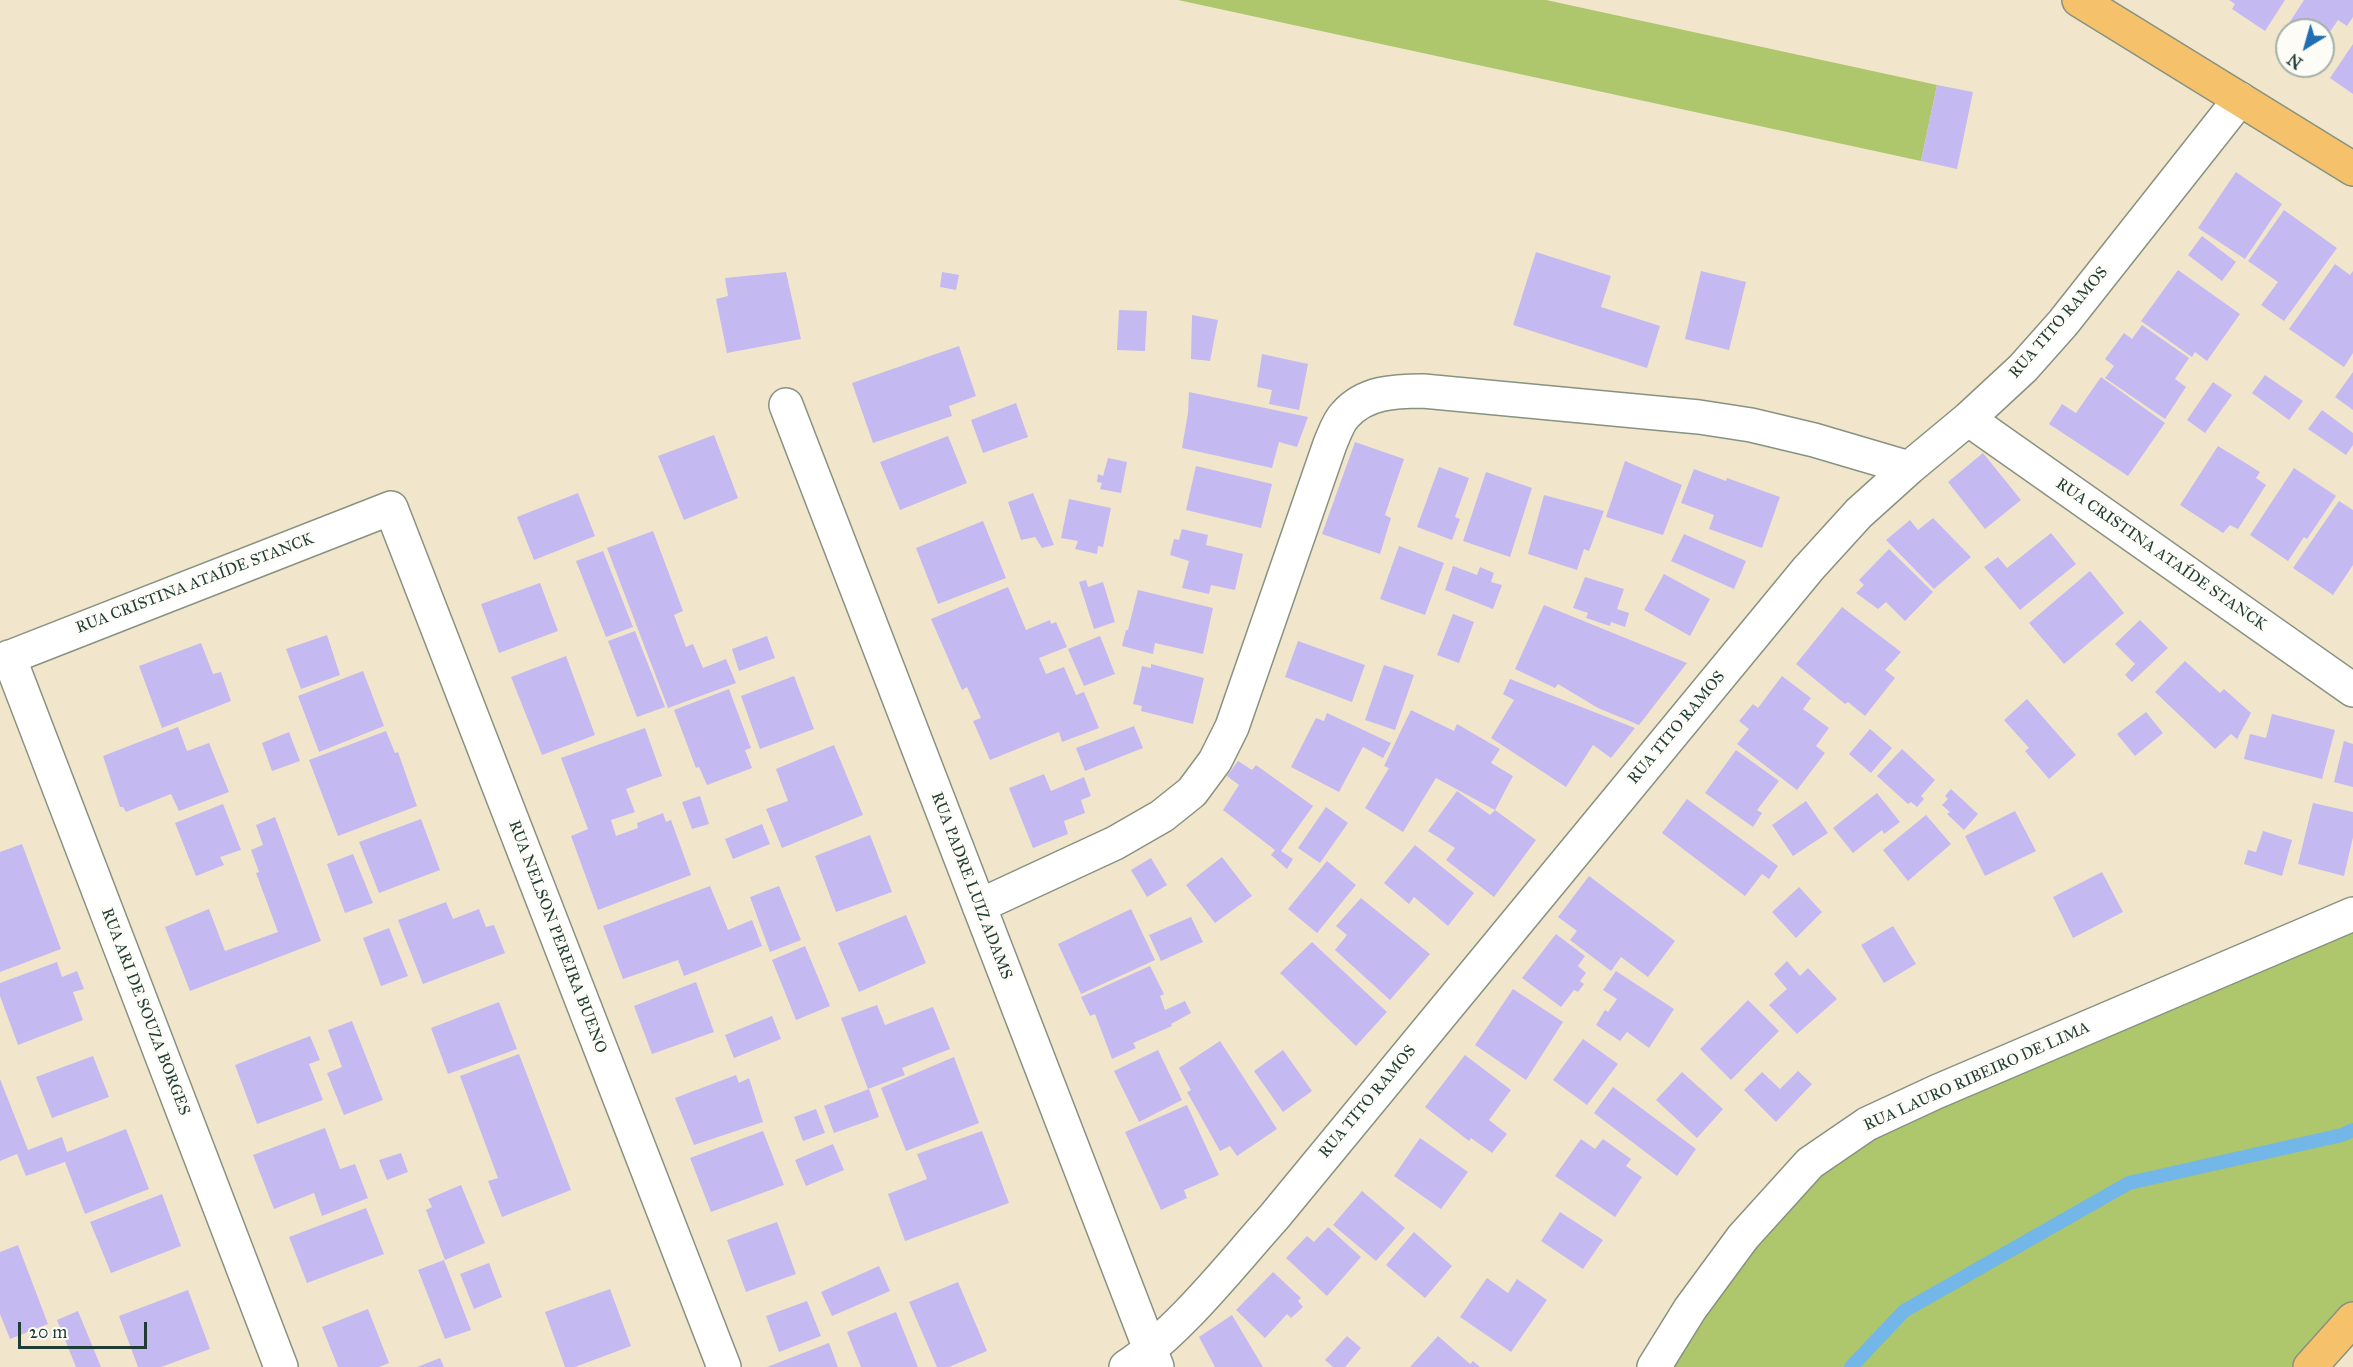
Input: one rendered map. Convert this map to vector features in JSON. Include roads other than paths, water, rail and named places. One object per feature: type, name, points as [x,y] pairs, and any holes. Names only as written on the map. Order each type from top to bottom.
[{"type":"main road","points":[[2079,0],[2353,169]]},
{"type":"main road","points":[[2310,1367],[2353,1319]]},
{"type":"street","name":"RUA TITO RAMOS","points":[[1144,1362],[1274,1217],[1808,568],[1859,513],[2023,368],[2063,323],[2240,99]]},
{"type":"street","points":[[979,906],[1114,843],[1162,816],[1192,792],[1215,761],[1232,727],[1330,444],[1344,415],[1368,397],[1393,391],[1423,391],[1699,417],[1751,425],[1814,440],[1909,468]]},
{"type":"street","name":"RUA PADRE LUIZ ADAMS","points":[[786,405],[979,906],[1144,1362]]},
{"type":"street","name":"RUA CRISTINA ATAÍDE STANCK","points":[[1968,419],[2353,690]]},
{"type":"street","name":"RUA CRISTINA ATAÍDE STANCK","points":[[4,659],[391,508]]},
{"type":"street","name":"RUA NELSON PEREIRA BUENO","points":[[391,508],[724,1367]]},
{"type":"street","name":"RUA ARI DE SOUZA BORGES","points":[[4,659],[281,1367]]},
{"type":"street","name":"RUA LAURO RIBEIRO DE LIMA","points":[[1654,1367],[1690,1309],[1743,1237],[1810,1162],[1867,1124],[1935,1092],[2353,914]]},
{"type":"waterway","points":[[1851,1367],[1904,1311],[2129,1183],[2342,1135],[2353,1130]]}]
